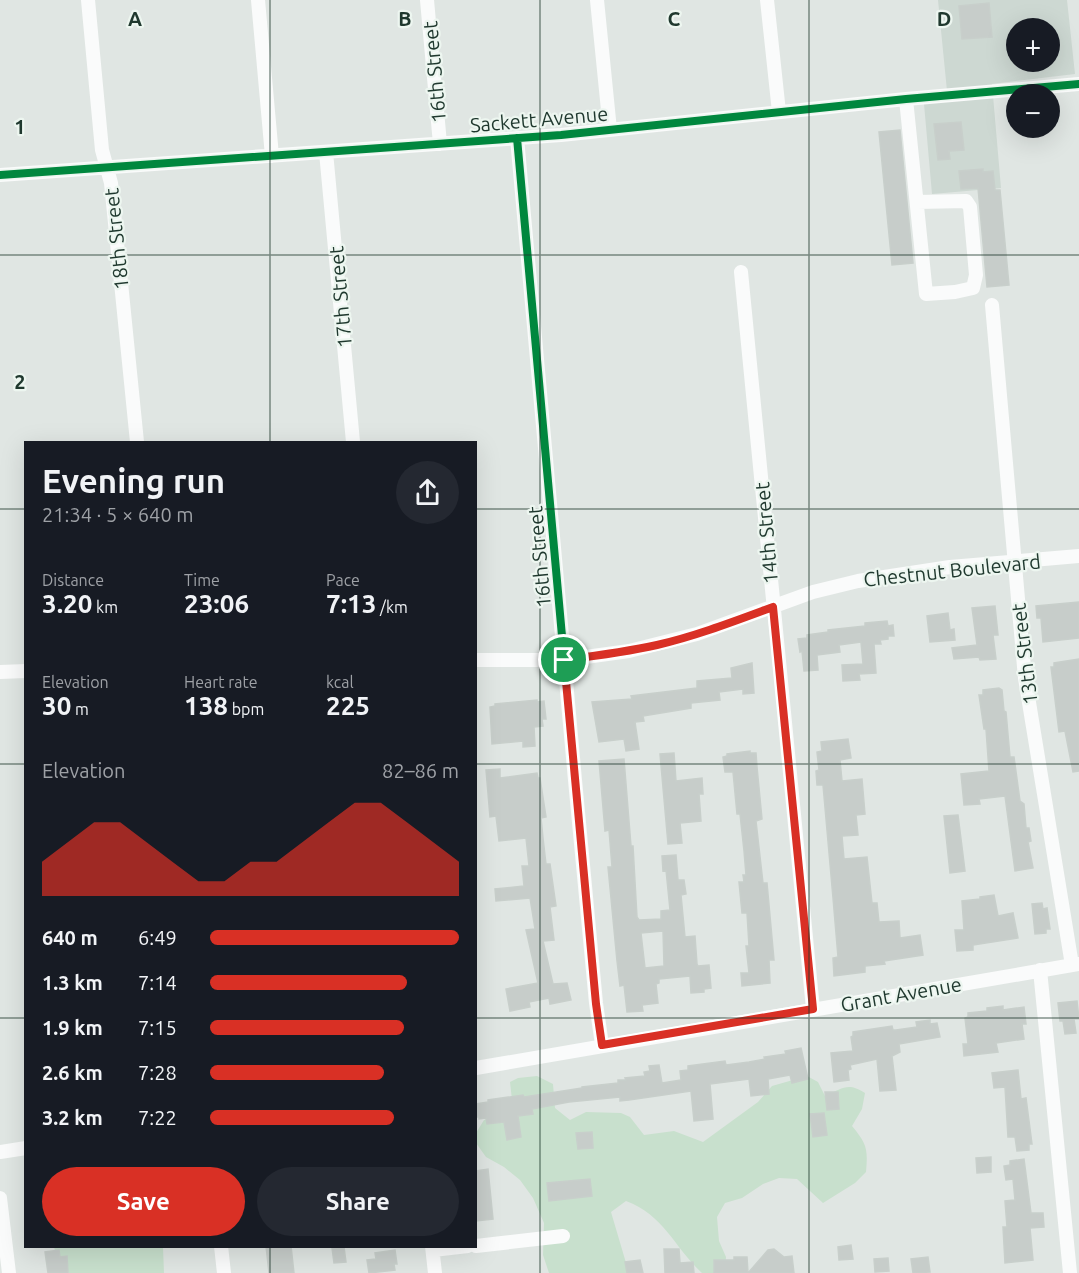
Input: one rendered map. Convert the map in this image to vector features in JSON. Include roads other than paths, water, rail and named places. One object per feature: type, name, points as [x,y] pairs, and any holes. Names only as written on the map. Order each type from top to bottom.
[{"type":"street","name":"18th Street","points":[[88,0],[101,139],[111,183],[137,441]]},
{"type":"street","points":[[258,0],[272,156]]},
{"type":"street","name":"16th Street","points":[[427,0],[440,144]]},
{"type":"street","points":[[597,0],[610,130]]},
{"type":"street","points":[[767,0],[779,112]]},
{"type":"street","name":"Sackett Avenue","points":[[0,175],[517,138],[1079,84]]},
{"type":"street","points":[[906,99],[926,294],[973,288],[976,275],[970,207],[966,201],[917,202]]},
{"type":"street","name":"16th Street","points":[[517,138],[596,1004],[602,1045]]},
{"type":"street","name":"17th Street","points":[[326,152],[353,441]]},
{"type":"street","name":"14th Street","points":[[741,272],[813,1009]]},
{"type":"street","name":"13th Street","points":[[992,305],[1025,678],[1076,964]]},
{"type":"street","name":"Chestnut Boulevard","points":[[477,660],[564,660],[630,651],[706,631],[813,592],[881,576],[950,567],[1079,556]]},
{"type":"street","points":[[0,672],[24,671]]},
{"type":"street","name":"Grant Avenue","points":[[477,1068],[1076,964]]},
{"type":"street","points":[[1040,970],[1070,1273]]},
{"type":"street","points":[[0,1152],[24,1148]]},
{"type":"street","points":[[0,1198],[9,1273]]},
{"type":"street","points":[[477,1246],[562,1236]]},
{"type":"street","points":[[221,1248],[224,1273]]},
{"type":"street","points":[[432,1248],[435,1273]]}]
